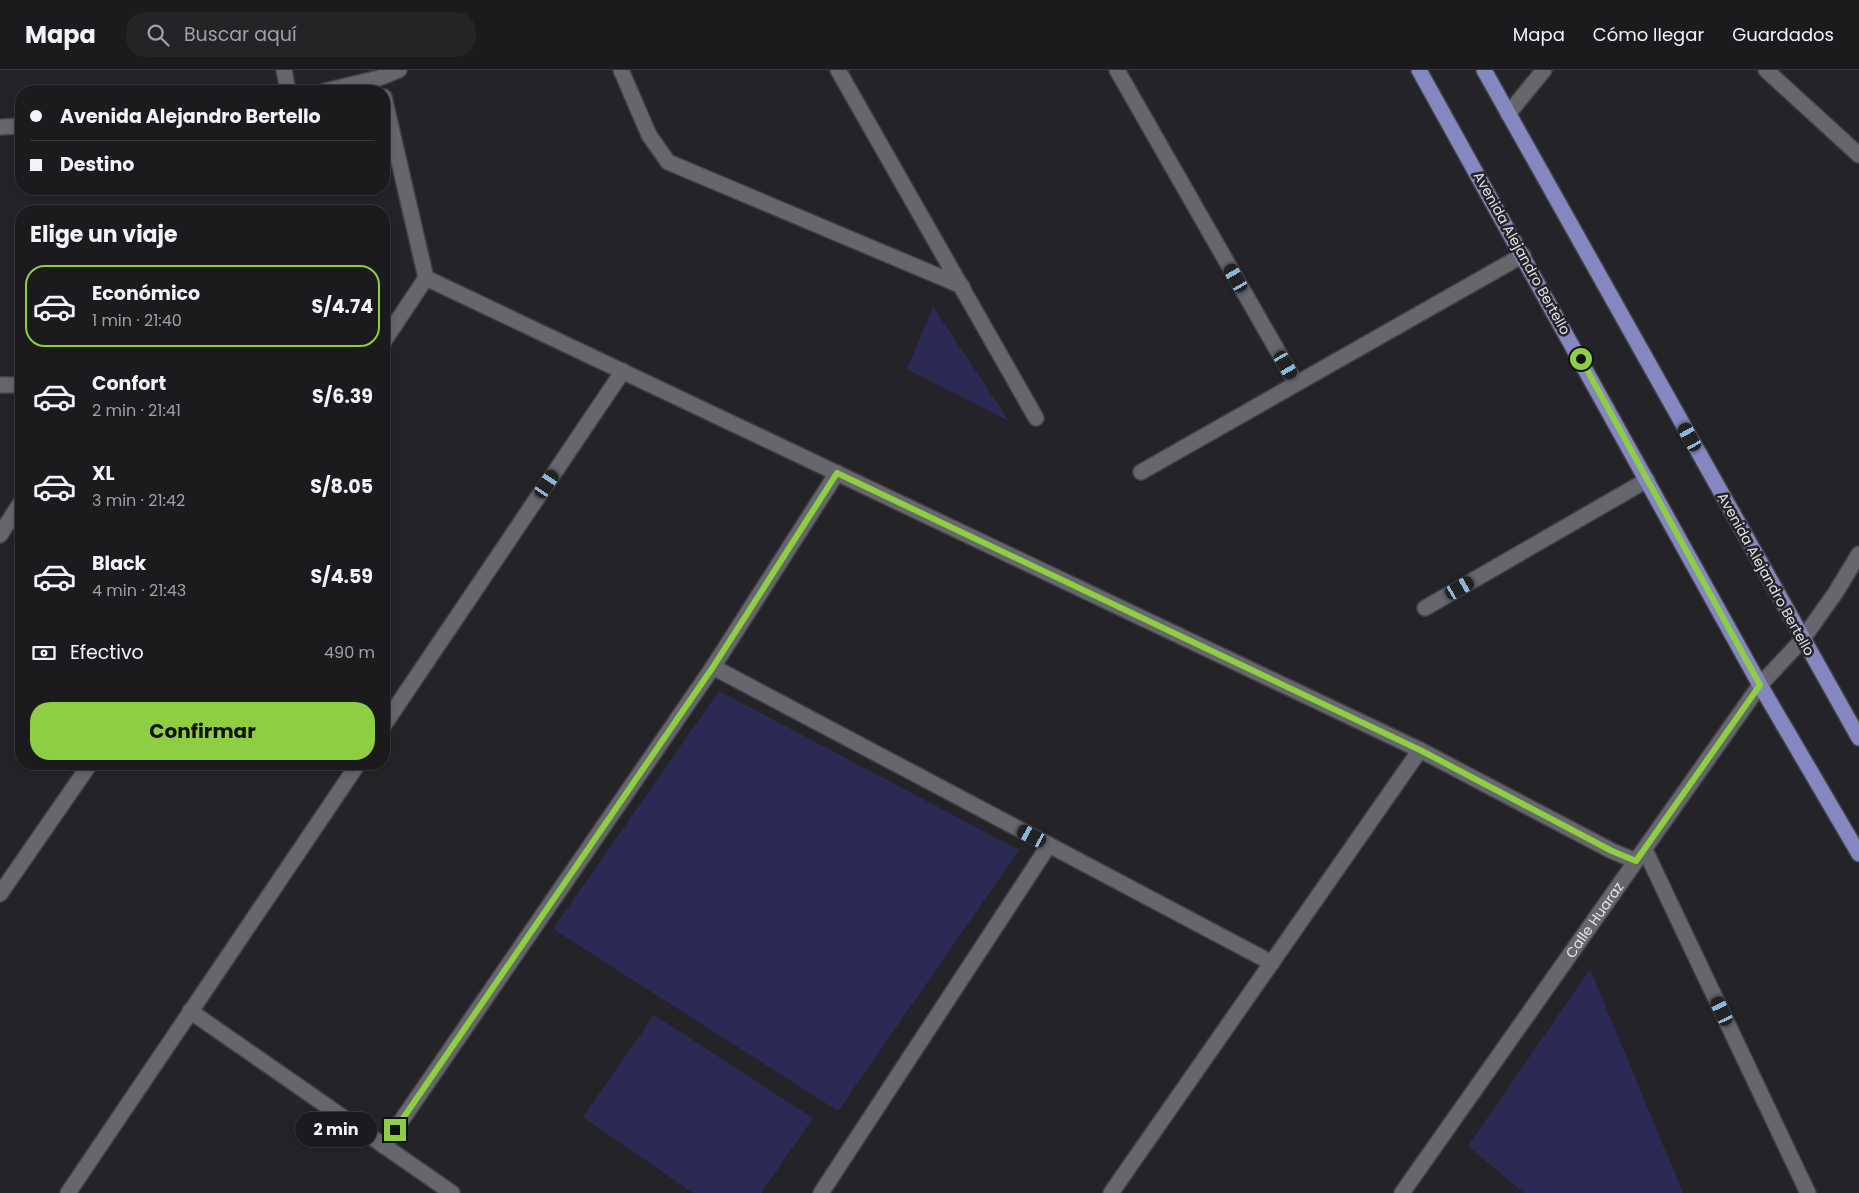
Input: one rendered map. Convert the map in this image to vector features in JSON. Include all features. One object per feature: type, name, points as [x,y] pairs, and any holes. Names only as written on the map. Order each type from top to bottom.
[{"type":"main road","name":"Avenida Alejandro Bertello","points":[[1419,70],[1760,685],[1859,854]]},
{"type":"main road","name":"Avenida Alejandro Bertello","points":[[1484,70],[1802,640],[1859,738]]},
{"type":"street","points":[[284,70],[287,85]]},
{"type":"street","points":[[381,85],[399,70]]},
{"type":"street","points":[[621,70],[649,135],[668,162],[962,286]]},
{"type":"street","points":[[838,70],[1036,418]]},
{"type":"street","points":[[1117,70],[1296,383]]},
{"type":"street","points":[[1508,114],[1544,70]]},
{"type":"street","points":[[1766,70],[1859,155]]},
{"type":"street","points":[[390,123],[426,278],[390,330]]},
{"type":"street","points":[[0,127],[15,126]]},
{"type":"street","points":[[1141,472],[1523,255]]},
{"type":"street","points":[[426,278],[1420,750],[1612,851],[1640,855],[1807,1192]]},
{"type":"street","points":[[390,717],[624,371]]},
{"type":"street","points":[[0,385],[15,385]]},
{"type":"street","points":[[384,1146],[713,667],[837,473]]},
{"type":"street","points":[[1426,608],[1648,480]]},
{"type":"street","points":[[0,535],[15,511]]},
{"type":"street","name":"Calle Huaraz","points":[[1402,1193],[1760,685],[1802,640],[1836,592],[1859,554]]},
{"type":"street","points":[[713,667],[1272,963]]},
{"type":"street","points":[[1111,1193],[1420,750]]},
{"type":"street","points":[[0,894],[86,770]]},
{"type":"street","points":[[68,1193],[354,770]]},
{"type":"street","points":[[820,1193],[1049,845]]},
{"type":"street","points":[[190,1012],[452,1193]]},
{"type":"shaded area","points":[[933,307],[1009,421],[907,369]]},
{"type":"shaded area","points":[[719,691],[1019,850],[838,1111],[553,929]]},
{"type":"shaded area","points":[[1590,969],[1683,1193],[1524,1193],[1468,1146]]},
{"type":"shaded area","points":[[654,1015],[813,1118],[761,1193],[693,1193],[583,1117]]},
{"type":"route","points":[[395,1130],[713,667],[837,473],[1420,750],[1612,851],[1636,861],[1760,685],[1581,359]]}]
